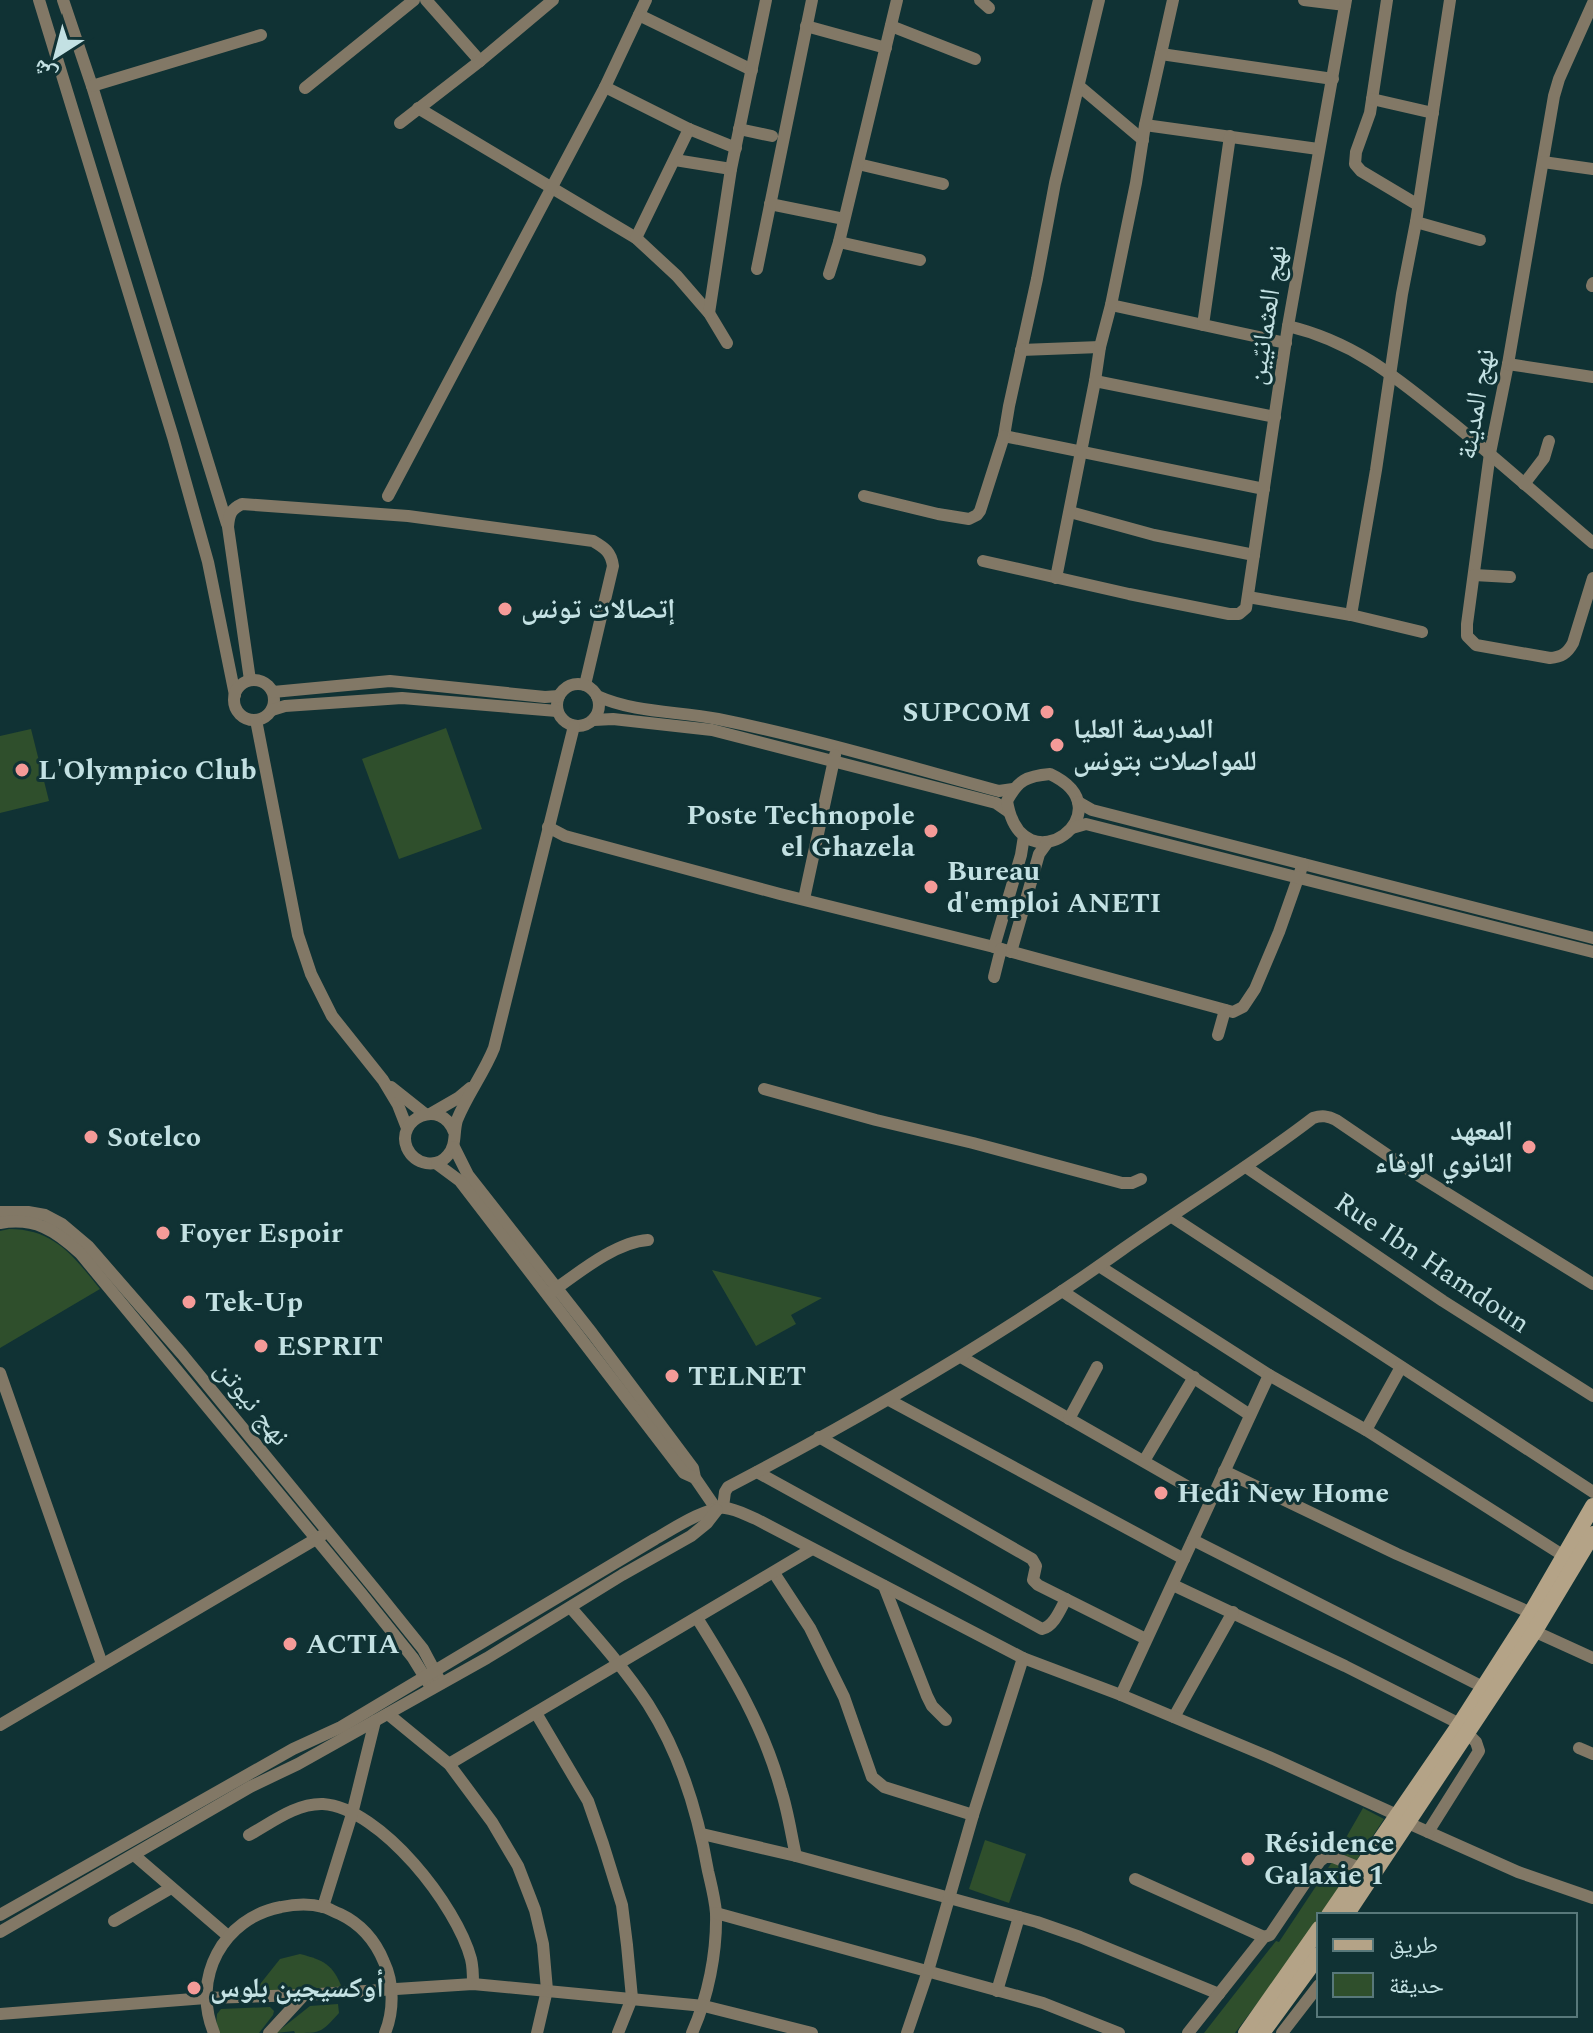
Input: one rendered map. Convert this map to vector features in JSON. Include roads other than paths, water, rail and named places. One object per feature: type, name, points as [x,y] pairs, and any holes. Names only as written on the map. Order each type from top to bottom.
[{"type":"street","points":[[39,0],[173,437],[208,562],[235,695]]},
{"type":"street","points":[[63,0],[228,527],[250,680]]},
{"type":"street","points":[[305,88],[414,0]]},
{"type":"street","points":[[426,0],[480,61]]},
{"type":"street","points":[[400,123],[553,0]]},
{"type":"street","points":[[388,496],[605,87],[646,0]]},
{"type":"street","points":[[709,313],[731,169],[766,0]]},
{"type":"street","points":[[757,269],[812,0]]},
{"type":"street","points":[[829,274],[897,0]]},
{"type":"street","points":[[864,496],[969,519],[980,511],[1004,436],[1055,183],[1099,0]]},
{"type":"street","points":[[1056,578],[1100,347],[1173,0]]},
{"type":"street","points":[[1304,0],[1346,2]]},
{"type":"street","points":[[1387,0],[1372,99],[1355,164],[1361,171],[1418,205]]},
{"type":"street","points":[[1351,615],[1450,0]]},
{"type":"street","name":"نهج العثمانيّين","points":[[1248,597],[1288,326],[1346,2]]},
{"type":"street","name":"نهج المدينة","points":[[1593,3],[1554,96],[1490,453],[1467,636],[1483,648],[1559,657],[1569,651],[1573,643],[1593,578]]},
{"type":"street","points":[[639,15],[752,70]]},
{"type":"street","points":[[806,26],[886,48]]},
{"type":"street","points":[[891,26],[975,59]]},
{"type":"street","points":[[92,86],[261,35]]},
{"type":"street","points":[[1161,54],[1333,79]]},
{"type":"street","points":[[1079,86],[1143,140]]},
{"type":"street","points":[[605,87],[689,129],[736,148]]},
{"type":"street","points":[[1372,99],[1433,113]]},
{"type":"street","points":[[418,108],[636,238],[677,276],[709,313],[727,343]]},
{"type":"street","points":[[1145,125],[1318,149]]},
{"type":"street","points":[[636,238],[689,129]]},
{"type":"street","points":[[739,129],[772,136]]},
{"type":"street","points":[[1203,325],[1230,136]]},
{"type":"street","points":[[675,160],[731,169]]},
{"type":"street","points":[[1543,162],[1593,169]]},
{"type":"street","points":[[858,164],[943,184]]},
{"type":"street","points":[[770,204],[844,219]]},
{"type":"street","points":[[1416,222],[1480,240]]},
{"type":"street","points":[[839,242],[920,260]]},
{"type":"street","points":[[1111,305],[1286,343]]},
{"type":"street","points":[[1288,326],[1310,331],[1340,344],[1389,371],[1490,453],[1593,543]]},
{"type":"street","points":[[1021,350],[1100,347]]},
{"type":"street","points":[[1508,364],[1593,377]]},
{"type":"street","points":[[1095,381],[1275,417]]},
{"type":"street","points":[[1004,436],[1264,489]]},
{"type":"street","points":[[1524,484],[1544,458],[1549,441]]},
{"type":"street","points":[[228,527],[229,515],[234,507],[242,504],[408,516],[593,541],[612,556],[613,566],[585,685]]},
{"type":"street","points":[[1070,512],[1154,535],[1254,555]]},
{"type":"street","points":[[983,561],[1229,614],[1239,614],[1246,608],[1248,597],[1351,615],[1422,632]]},
{"type":"street","points":[[1474,575],[1510,577]]},
{"type":"street","points":[[272,710],[273,692],[267,685],[250,680],[237,689],[234,703],[238,712],[256,720],[285,706],[402,698],[557,711]]},
{"type":"street","points":[[273,692],[390,681],[559,696]]},
{"type":"street","points":[[594,720],[599,703],[597,696],[585,685],[569,686],[559,696],[557,711],[566,723],[574,726],[613,719],[712,730],[999,791],[1013,789]]},
{"type":"street","points":[[597,696],[617,705],[716,719],[996,803],[1009,812]]},
{"type":"street","points":[[256,720],[298,935],[311,974],[332,1016],[383,1080],[398,1105],[407,1128],[407,1148],[415,1159],[437,1164],[460,1181],[588,1336],[684,1473],[695,1478],[720,1509]]},
{"type":"street","points":[[552,1291],[468,1175],[454,1147],[454,1132],[457,1120],[494,1048],[574,726]]},
{"type":"street","points":[[804,899],[836,754]]},
{"type":"street","points":[[1002,949],[1039,854],[1047,843],[1068,833],[1079,816],[1078,802],[1072,789],[1050,774],[1032,776],[1022,781],[1007,801],[1012,821],[1024,836],[1035,842],[1047,843]]},
{"type":"street","points":[[1078,802],[1092,810],[1593,938]]},
{"type":"street","points":[[1072,828],[1086,824],[1593,952]]},
{"type":"street","points":[[548,827],[565,836],[1237,1011],[1255,989],[1303,864]]},
{"type":"street","points":[[994,977],[1024,836]]},
{"type":"street","points":[[1218,1035],[1225,1010]]},
{"type":"street","points":[[383,1080],[428,1114],[442,1116],[454,1132]]},
{"type":"street","points":[[407,1128],[414,1120],[458,1098],[475,1084]]},
{"type":"street","points":[[764,1089],[1122,1183],[1141,1179]]},
{"type":"street","points":[[0,1915],[293,1749],[571,1608],[691,1536],[720,1509],[727,1488],[961,1357],[1246,1167],[1313,1118],[1327,1116],[1336,1120],[1411,1171],[1593,1284]]},
{"type":"street","points":[[437,1164],[446,1159],[454,1147]]},
{"type":"street","name":"Rue Ibn Hamdoun","points":[[1246,1167],[1443,1301],[1593,1396]]},
{"type":"street","name":"نهج نيوتن","points":[[0,1212],[10,1211],[37,1219],[80,1253],[321,1536],[379,1615],[434,1680]]},
{"type":"street","points":[[1172,1217],[1593,1492]]},
{"type":"street","name":"نهج نيوتن","points":[[0,1223],[37,1219]]},
{"type":"street","points":[[552,1291],[607,1254],[627,1244],[648,1240]]},
{"type":"street","points":[[1099,1266],[1269,1375],[1366,1430],[1564,1556]]},
{"type":"street","points":[[1062,1291],[1250,1415]]},
{"type":"street","points":[[961,1357],[1211,1500]]},
{"type":"street","points":[[1069,1419],[1097,1367]]},
{"type":"street","points":[[1366,1430],[1401,1367]]},
{"type":"street","points":[[0,1373],[102,1664]]},
{"type":"street","points":[[1121,1695],[1269,1375]]},
{"type":"street","points":[[1144,1461],[1194,1377]]},
{"type":"street","points":[[889,1400],[1184,1559]]},
{"type":"street","points":[[819,1437],[1032,1559],[1036,1566],[1034,1582],[1146,1639]]},
{"type":"street","points":[[1224,1471],[1532,1622],[1593,1658]]},
{"type":"street","points":[[757,1472],[1042,1629],[1052,1623],[1066,1599]]},
{"type":"street","points":[[1347,1913],[1403,1819],[1532,1622],[1593,1506]]},
{"type":"street","points":[[0,1932],[250,1787],[388,1714],[434,1680],[655,1539],[703,1513],[720,1509],[756,1519],[1023,1658],[1269,1757],[1518,1872],[1593,1898]]},
{"type":"street","points":[[1464,1729],[1483,1687],[1593,1534]]},
{"type":"street","points":[[0,1725],[321,1536]]},
{"type":"street","points":[[1193,1540],[1483,1687]]},
{"type":"street","points":[[449,1764],[812,1549]]},
{"type":"street","points":[[774,1573],[810,1628],[844,1697],[872,1777],[884,1787],[973,1815]]},
{"type":"street","points":[[1173,1585],[1233,1612],[1464,1729],[1476,1742],[1479,1751],[1428,1832]]},
{"type":"street","points":[[884,1586],[927,1696],[946,1720]]},
{"type":"street","points":[[571,1608],[620,1664],[649,1706],[675,1755],[702,1834],[716,1913],[709,1985],[692,2033]]},
{"type":"street","points":[[1174,1717],[1233,1612]]},
{"type":"street","points":[[697,1618],[733,1675],[764,1739],[781,1789],[796,1856]]},
{"type":"street","points":[[907,2033],[1023,1658]]},
{"type":"street","points":[[536,1713],[588,1801],[622,1905],[632,1998],[618,2033]]},
{"type":"street","points":[[388,1714],[449,1764],[492,1822],[518,1866],[535,1910],[543,1944],[547,1990],[537,2033]]},
{"type":"street","points":[[323,1907],[352,1814],[375,1721]]},
{"type":"street","points":[[1579,1748],[1593,1754]]},
{"type":"street","points":[[249,1835],[288,1813],[311,1805],[329,1805],[352,1814],[398,1846],[435,1889],[469,1954],[473,1984]]},
{"type":"street","points":[[1331,1913],[1403,1819]]},
{"type":"street","points":[[702,1834],[796,1856],[1037,1922],[1219,1994]]},
{"type":"street","points":[[134,1855],[228,1936]]},
{"type":"street","points":[[1188,2033],[1264,1937],[1270,1935],[1320,1861],[1333,1857],[1355,1866]]},
{"type":"street","points":[[1135,1879],[1264,1937]]},
{"type":"street","points":[[114,1921],[171,1888]]},
{"type":"street","points":[[214,2033],[209,2021],[206,1987],[212,1963],[228,1936],[264,1910],[296,1904],[323,1907],[351,1920],[365,1931],[378,1948],[390,1974],[392,1988],[385,2033]]},
{"type":"street","points":[[716,1913],[1043,2003],[1119,2033]]},
{"type":"street","points":[[997,1991],[1019,1917]]},
{"type":"street","points":[[1246,2033],[1317,1932]]},
{"type":"street","points":[[1262,2033],[1317,1958]]},
{"type":"street","points":[[0,2014],[206,1998],[473,1984],[704,2006],[785,2030],[812,2033]]},
{"type":"street","points":[[1282,2033],[1317,1988]]},
{"type":"street","points":[[269,2033],[304,1995]]},
{"type":"place","name":"إتصالات تونس","points":[[505,609]]},
{"type":"place","name":"SUPCOM","points":[[1047,712]]},
{"type":"place","name":"المدرسة العليا للمواصلات بتونس","points":[[1057,745]]},
{"type":"place","name":"L'Olympico Club","points":[[22,770]]},
{"type":"place","name":"Poste Technopole el Ghazela","points":[[931,831]]},
{"type":"place","name":"Bureau d'emploi ANETI","points":[[931,887]]},
{"type":"place","name":"Sotelco","points":[[91,1137]]},
{"type":"place","name":"المعهد الثانوي الوفاء","points":[[1529,1147]]},
{"type":"place","name":"Foyer Espoir","points":[[163,1233]]},
{"type":"place","name":"Tek-Up","points":[[189,1302]]},
{"type":"place","name":"ESPRIT","points":[[261,1346]]},
{"type":"place","name":"TELNET","points":[[672,1376]]},
{"type":"place","name":"Hedi New Home","points":[[1161,1493]]},
{"type":"place","name":"ACTIA","points":[[290,1644]]},
{"type":"place","name":"Résidence Galaxie 1","points":[[1248,1859]]},
{"type":"place","name":"أوكسيجين بلوس","points":[[194,1988]]}]
